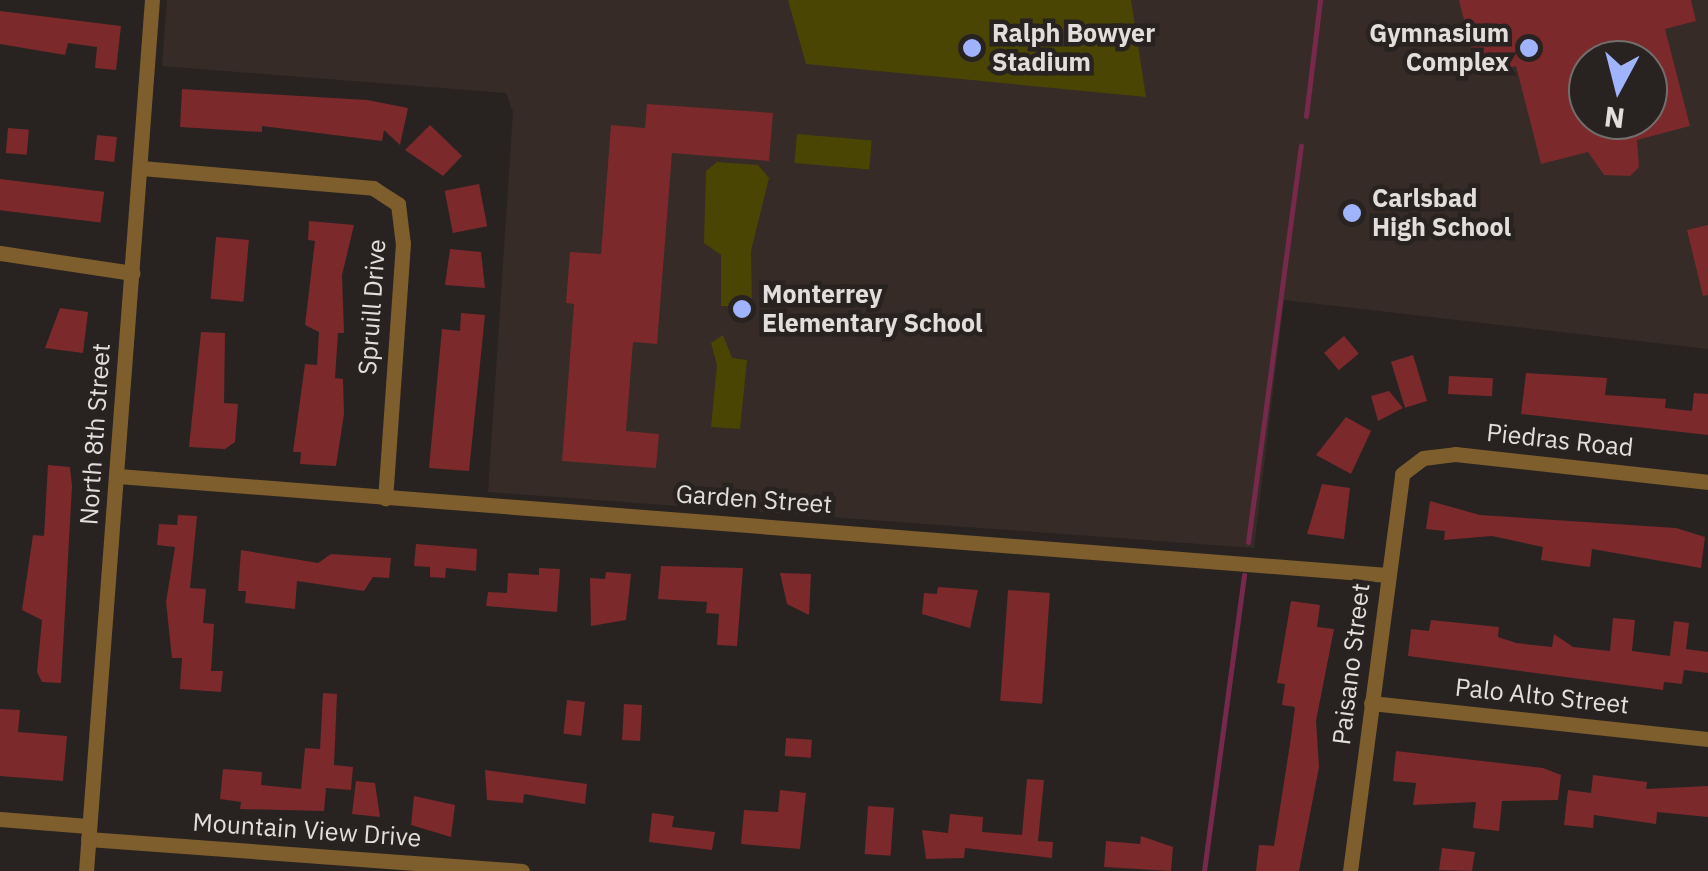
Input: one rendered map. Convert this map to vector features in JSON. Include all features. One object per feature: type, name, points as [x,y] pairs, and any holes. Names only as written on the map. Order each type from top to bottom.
[{"type":"street","name":"North 8th Street","points":[[86,871],[152,0]]},
{"type":"street","name":"Spruill Drive","points":[[141,168],[374,188],[398,204],[403,243],[385,498]]},
{"type":"street","points":[[0,252],[132,273]]},
{"type":"street","name":"Piedras Road","points":[[1409,467],[1455,454],[1708,482]]},
{"type":"street","name":"Paisano Street","points":[[1350,871],[1397,485],[1409,467]]},
{"type":"street","name":"Garden Street","points":[[118,476],[1261,559],[1387,575]]},
{"type":"street","name":"Palo Alto Street","points":[[1371,703],[1708,740]]},
{"type":"street","name":"Mountain View Drive","points":[[0,819],[88,833],[522,871]]},
{"type":"shaded area","name":"Carlsbad High School","points":[[167,0],[1708,0],[1708,349],[1284,300],[1254,548],[488,492],[513,112],[506,93],[162,66]]},
{"type":"shaded area","name":"Ralph Bowyer Stadium","points":[[788,0],[1131,0],[1146,97],[806,64]]},
{"type":"shaded area","points":[[797,134],[872,141],[869,169],[794,163]]},
{"type":"shaded area","points":[[717,162],[758,165],[769,178],[751,251],[752,306],[721,306],[721,255],[704,243],[706,171]]},
{"type":"shaded area","points":[[723,335],[732,358],[747,360],[740,429],[711,427],[717,365],[711,343]]},
{"type":"building","name":"Gymnasium Complex","points":[[1459,0],[1691,0],[1696,21],[1665,29],[1668,40],[1568,40],[1568,140],[1637,140],[1639,167],[1630,176],[1604,175],[1588,152],[1541,164],[1516,66],[1478,76]]},
{"type":"building","points":[[0,11],[121,26],[116,70],[95,68],[97,47],[68,43],[65,55],[0,44]]},
{"type":"building","name":"Gymnasium Complex","points":[[1668,41],[1690,126],[1668,132]]},
{"type":"building","points":[[182,89],[367,100],[408,108],[400,145],[384,130],[382,141],[262,126],[262,132],[180,127]]},
{"type":"building","points":[[647,104],[773,113],[769,161],[672,153],[657,344],[633,342],[626,431],[659,434],[656,468],[562,461],[574,304],[566,303],[570,252],[601,254],[611,125],[645,128]]},
{"type":"building","points":[[430,125],[462,156],[443,176],[405,150]]},
{"type":"building","points":[[8,128],[29,130],[27,155],[6,153]]},
{"type":"building","points":[[97,135],[117,137],[114,162],[94,160]]},
{"type":"building","points":[[0,179],[104,192],[100,223],[0,210]]},
{"type":"building","points":[[479,184],[487,226],[453,233],[445,191]]},
{"type":"building","points":[[309,221],[354,225],[342,275],[344,333],[338,333],[335,378],[343,379],[344,414],[336,466],[300,464],[301,452],[293,452],[305,364],[317,365],[319,332],[305,325],[315,241],[308,240]]},
{"type":"building","points":[[1708,225],[1708,295],[1703,296],[1687,230]]},
{"type":"building","points":[[216,237],[249,240],[243,302],[211,299]]},
{"type":"building","points":[[450,249],[481,252],[485,288],[445,285]]},
{"type":"building","points":[[60,308],[88,312],[83,353],[45,348]]},
{"type":"building","points":[[461,313],[485,315],[469,471],[429,468],[442,329],[460,331]]},
{"type":"building","points":[[201,332],[225,333],[224,403],[238,404],[235,442],[225,449],[189,447]]},
{"type":"building","points":[[1344,336],[1359,354],[1339,370],[1324,353]]},
{"type":"building","points":[[1413,355],[1427,401],[1405,408],[1391,362]]},
{"type":"building","points":[[1526,373],[1607,378],[1605,395],[1666,399],[1665,408],[1692,411],[1694,393],[1708,394],[1708,435],[1521,414]]},
{"type":"building","points":[[1449,376],[1493,378],[1492,396],[1448,394]]},
{"type":"building","points":[[1389,391],[1403,408],[1378,421],[1371,396]]},
{"type":"building","points":[[1346,417],[1371,431],[1351,474],[1316,455]]},
{"type":"building","points":[[48,465],[70,467],[72,486],[61,683],[42,682],[37,672],[42,620],[22,610],[33,535],[44,536]]},
{"type":"building","points":[[1322,484],[1350,488],[1344,539],[1307,534]]},
{"type":"building","points":[[1430,501],[1480,515],[1676,528],[1705,537],[1701,568],[1592,549],[1590,567],[1541,560],[1543,547],[1492,536],[1444,540],[1445,531],[1426,529]]},
{"type":"building","points":[[178,515],[197,516],[190,588],[206,589],[203,623],[214,624],[211,671],[223,671],[221,692],[180,689],[182,658],[172,658],[166,602],[175,547],[157,545],[159,524],[177,525]]},
{"type":"building","points":[[416,544],[477,549],[476,571],[446,568],[445,578],[430,577],[430,567],[414,566]]},
{"type":"building","points":[[241,550],[318,563],[331,554],[391,558],[389,578],[373,577],[364,591],[297,581],[295,609],[245,603],[246,591],[238,591]]},
{"type":"building","points":[[661,566],[743,568],[737,646],[717,645],[719,614],[706,613],[707,602],[658,599]]},
{"type":"building","points":[[539,568],[560,569],[557,612],[486,606],[488,592],[507,593],[508,573],[539,575]]},
{"type":"building","points":[[606,572],[631,574],[626,620],[591,626],[590,578],[605,579]]},
{"type":"building","points":[[780,573],[811,574],[809,615],[787,604]]},
{"type":"building","points":[[938,587],[978,590],[970,628],[922,614],[924,593],[937,594]]},
{"type":"building","points":[[1008,590],[1050,593],[1042,704],[1000,701]]},
{"type":"building","points":[[1291,601],[1320,605],[1317,627],[1334,629],[1316,721],[1319,767],[1299,871],[1256,871],[1259,845],[1274,846],[1295,707],[1282,705],[1285,684],[1277,683]]},
{"type":"building","points":[[1613,618],[1635,620],[1632,651],[1670,656],[1674,621],[1689,623],[1686,649],[1708,652],[1708,673],[1684,670],[1682,684],[1664,682],[1663,690],[1408,656],[1411,629],[1429,631],[1431,620],[1499,627],[1498,637],[1516,643],[1552,647],[1554,634],[1573,647],[1610,651]]},
{"type":"building","points":[[323,693],[337,694],[334,765],[353,767],[351,790],[326,788],[324,811],[240,809],[241,802],[220,799],[223,769],[262,772],[261,785],[301,789],[305,748],[320,749]]},
{"type":"building","points":[[567,700],[585,702],[581,736],[563,734]]},
{"type":"building","points":[[624,704],[642,705],[640,741],[622,740]]},
{"type":"building","points":[[0,709],[20,710],[18,732],[67,736],[63,781],[0,776]]},
{"type":"building","points":[[786,738],[812,740],[811,758],[785,756]]},
{"type":"building","points":[[1396,751],[1543,768],[1561,775],[1558,800],[1502,801],[1499,831],[1473,828],[1476,802],[1413,805],[1416,783],[1393,781]]},
{"type":"building","points":[[485,770],[587,784],[585,804],[524,794],[523,803],[487,800]]},
{"type":"building","points":[[1593,775],[1647,782],[1646,789],[1708,786],[1708,817],[1657,812],[1656,824],[1594,815],[1593,828],[1564,825],[1568,790],[1591,793]]},
{"type":"building","points":[[1027,779],[1044,780],[1038,841],[1053,842],[1052,858],[965,848],[964,858],[926,859],[922,830],[948,833],[950,814],[983,817],[982,832],[1022,835]]},
{"type":"building","points":[[356,781],[375,783],[380,817],[352,814]]},
{"type":"building","points":[[780,790],[806,793],[800,849],[741,844],[744,810],[778,812]]},
{"type":"building","points":[[414,796],[455,805],[451,837],[411,825]]},
{"type":"building","points":[[868,806],[894,808],[891,856],[865,854]]},
{"type":"building","points":[[652,813],[674,816],[672,827],[715,832],[712,850],[649,842]]},
{"type":"building","points":[[1141,836],[1173,847],[1171,871],[1104,867],[1106,841],[1140,844]]},
{"type":"building","points":[[1442,848],[1475,852],[1472,871],[1439,870]]},
{"type":"waterway","points":[[1306,116],[1320,0]]},
{"type":"waterway","points":[[1248,542],[1301,146]]},
{"type":"waterway","points":[[1204,871],[1244,575]]},
{"type":"place","name":"Ralph Bowyer Stadium","points":[[972,48]]},
{"type":"place","name":"Gymnasium Complex","points":[[1529,48]]},
{"type":"place","name":"Carlsbad High School","points":[[1352,213]]},
{"type":"place","name":"Monterrey Elementary School","points":[[742,309]]}]
